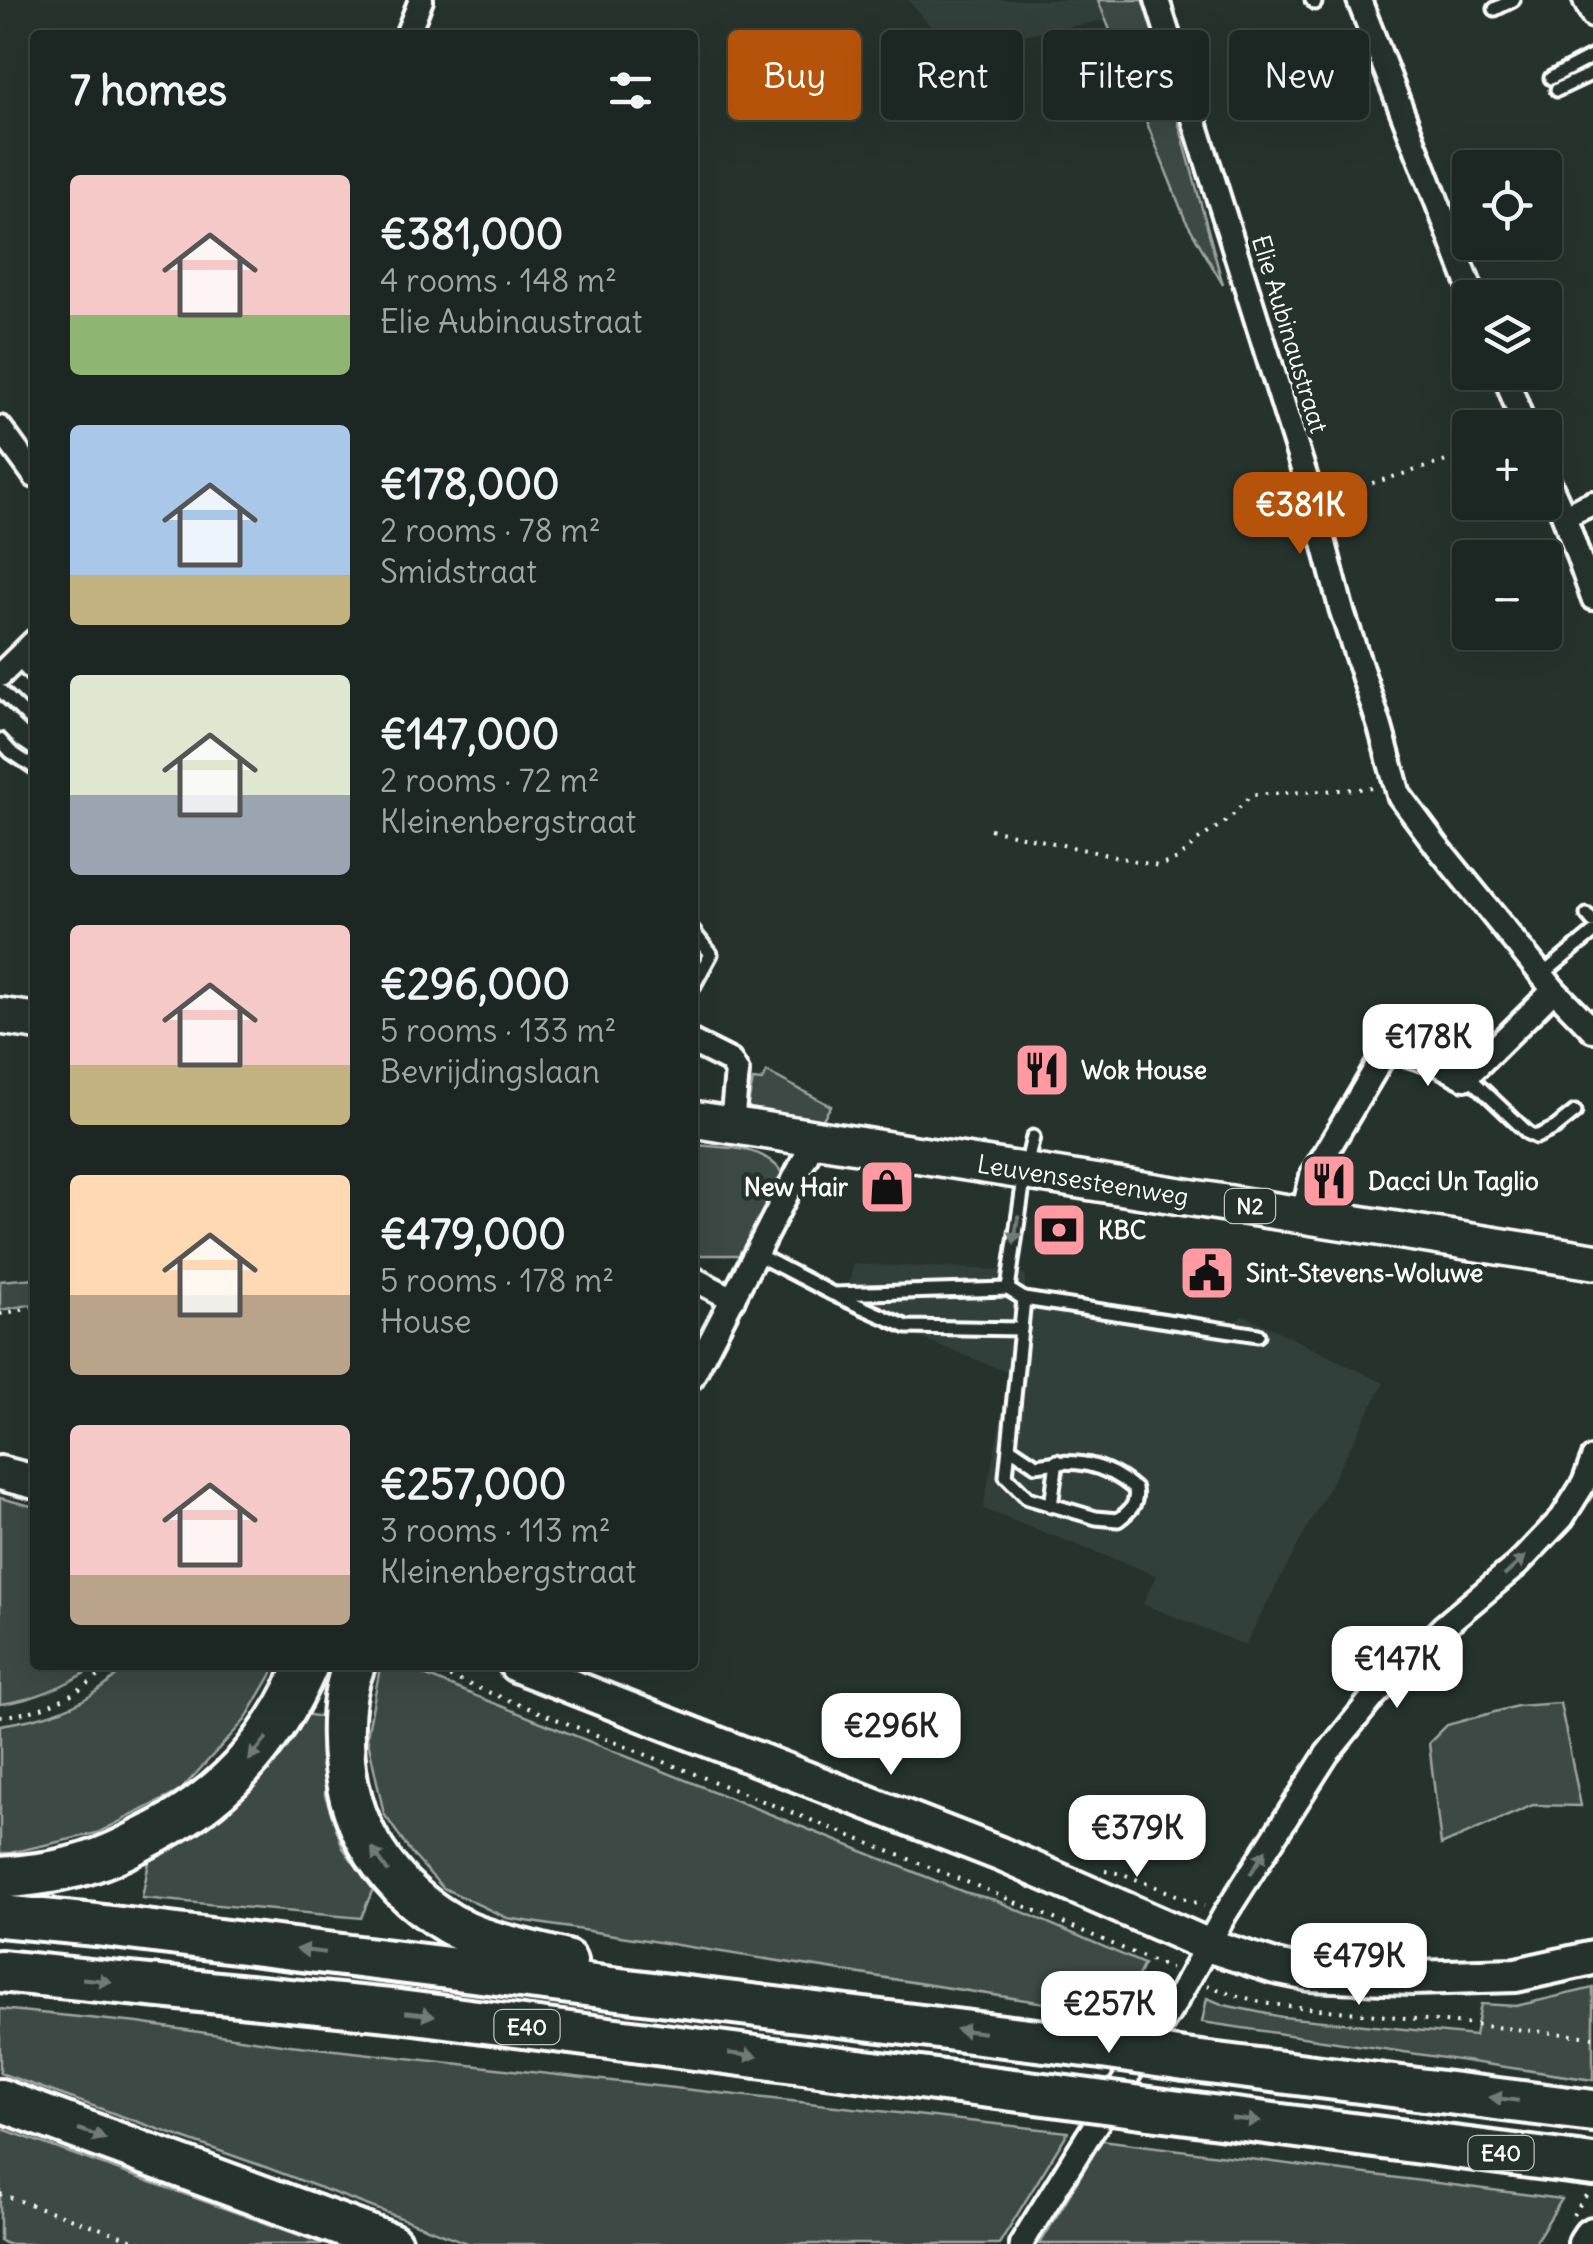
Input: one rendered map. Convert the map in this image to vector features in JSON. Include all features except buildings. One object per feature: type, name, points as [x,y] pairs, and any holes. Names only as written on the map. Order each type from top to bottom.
[{"type":"highway","points":[[0,1878],[70,1868],[108,1856],[200,1807],[233,1779],[261,1745],[284,1713],[305,1670]]},
{"type":"highway","points":[[352,1670],[344,1696],[343,1766],[362,1832],[395,1881],[439,1918],[468,1933],[686,1996]]},
{"type":"highway","name":"E40","points":[[0,1916],[686,1996],[1593,2111]]},
{"type":"highway","name":"E40","points":[[0,1971],[399,2011],[1593,2164]]},
{"type":"highway","points":[[0,2100],[391,2244]]},
{"type":"highway","points":[[1589,2244],[1593,2238]]},
{"type":"main road","points":[[0,1016],[30,1020]]},
{"type":"main road","name":"Leuvensesteenweg","points":[[698,1119],[1593,1260]]},
{"type":"street","points":[[409,30],[421,0]]},
{"type":"street","name":"Elie Aubinaustraat","points":[[1157,0],[1313,501],[1341,608],[1399,795],[1548,982],[1593,1030]]},
{"type":"street","points":[[1358,0],[1467,280]]},
{"type":"street","points":[[1586,0],[1593,16]]},
{"type":"street","points":[[0,428],[30,469]]},
{"type":"street","points":[[1564,516],[1593,503]]},
{"type":"street","points":[[1562,512],[1583,536],[1593,598]]},
{"type":"street","points":[[8,667],[30,646]]},
{"type":"street","points":[[1304,1214],[1312,1176],[1388,1048],[1453,1070],[1465,1078],[1548,982]]},
{"type":"street","points":[[698,1045],[730,1061],[738,1072],[732,1124]]},
{"type":"street","points":[[698,1366],[816,1138]]},
{"type":"street","points":[[698,1281],[733,1298]]},
{"type":"street","points":[[1021,2244],[1328,1754],[1374,1696],[1443,1627],[1518,1564],[1562,1518],[1588,1485],[1593,1459]]},
{"type":"street","points":[[0,1473],[30,1481]]},
{"type":"street","points":[[538,1670],[1000,1854],[1207,1945],[1275,1967],[1309,1974],[1412,1978],[1516,1975],[1593,1958]]},
{"type":"lane","points":[[1495,9],[1512,0]]},
{"type":"lane","points":[[1593,56],[1554,84],[1593,73]]},
{"type":"lane","points":[[0,690],[30,719]]},
{"type":"lane","points":[[0,740],[30,765]]},
{"type":"lane","points":[[1548,982],[1593,933]]},
{"type":"lane","points":[[698,938],[711,954],[698,978]]},
{"type":"lane","points":[[1468,1076],[1536,1137],[1575,1112]]},
{"type":"lane","points":[[1008,1290],[1033,1137]]},
{"type":"lane","points":[[756,1254],[907,1327],[1021,1328]]},
{"type":"lane","points":[[833,1294],[1008,1290],[1024,1299],[1258,1335]]},
{"type":"lane","points":[[1009,1447],[1036,1465],[1077,1461],[1098,1466],[1120,1476],[1135,1489],[1135,1504],[1118,1520],[1096,1518],[1028,1498],[1006,1476],[1024,1299]]},
{"type":"lane","points":[[1052,1506],[1057,1461]]},
{"type":"path","points":[[1340,492],[1452,459]]},
{"type":"path","points":[[990,829],[1158,866],[1178,859],[1196,841],[1229,819],[1251,796],[1396,787]]},
{"type":"path","points":[[0,1314],[30,1308]]},
{"type":"path","points":[[0,1716],[60,1702],[107,1670]]},
{"type":"path","points":[[433,1670],[982,1888],[1230,1994],[1269,2004],[1593,2037]]},
{"type":"path","points":[[0,2194],[146,2244]]},
{"type":"shaded area","points":[[908,0],[1098,0],[1107,20],[1023,35],[1023,30],[934,30]]},
{"type":"shaded area","points":[[1098,0],[1145,0],[1153,30],[1110,30]]},
{"type":"shaded area","points":[[1146,120],[1178,120],[1223,285],[1185,219]]},
{"type":"shaded area","points":[[767,1072],[831,1106],[821,1122],[751,1110],[748,1105],[753,1080],[762,1081]]},
{"type":"shaded area","points":[[698,1145],[754,1152],[775,1164],[783,1174],[739,1255],[698,1255]]},
{"type":"shaded area","points":[[854,1264],[1002,1270],[1026,1275],[1024,1294],[1231,1325],[1244,1315],[1384,1383],[1245,1645],[1143,1604],[1156,1575],[983,1509],[1010,1373],[842,1307]]},
{"type":"shaded area","points":[[30,1278],[30,1305],[0,1310],[0,1281]]},
{"type":"shaded area","points":[[0,1498],[30,1506],[30,1670],[90,1670],[51,1690],[0,1704]]},
{"type":"shaded area","points":[[123,1670],[274,1670],[245,1720],[180,1791],[97,1833],[0,1853],[0,1725],[70,1707]]},
{"type":"shaded area","points":[[380,1670],[411,1670],[964,1892],[995,1900],[1144,1964],[1126,1999],[1044,2003],[507,1918],[443,1888],[412,1854],[384,1814],[367,1736]]},
{"type":"shaded area","points":[[1560,1703],[1581,1806],[1533,1805],[1441,1845],[1429,1743],[1447,1725],[1517,1706]]},
{"type":"shaded area","points":[[306,1714],[329,1719],[325,1795],[343,1848],[373,1889],[361,1918],[142,1898],[150,1857],[247,1790]]},
{"type":"shaded area","points":[[1593,1988],[1593,2080],[1202,2022],[1207,1998],[1282,2017],[1475,2036],[1481,2004],[1516,2006]]},
{"type":"shaded area","points":[[0,2009],[1068,2132],[999,2244],[470,2244],[0,2073]]},
{"type":"shaded area","points":[[0,2128],[324,2244],[7,2244],[0,2241]]},
{"type":"shaded area","points":[[1102,2140],[1562,2199],[1534,2244],[1040,2244]]},
{"type":"place","name":"Wok House","points":[[1042,1070]]},
{"type":"place","name":"Dacci Un Taglio","points":[[1329,1181]]},
{"type":"place","name":"New Hair","points":[[887,1187]]},
{"type":"place","name":"KBC","points":[[1059,1230]]},
{"type":"place","name":"Sint-Stevens-Woluwe","points":[[1207,1273]]}]
